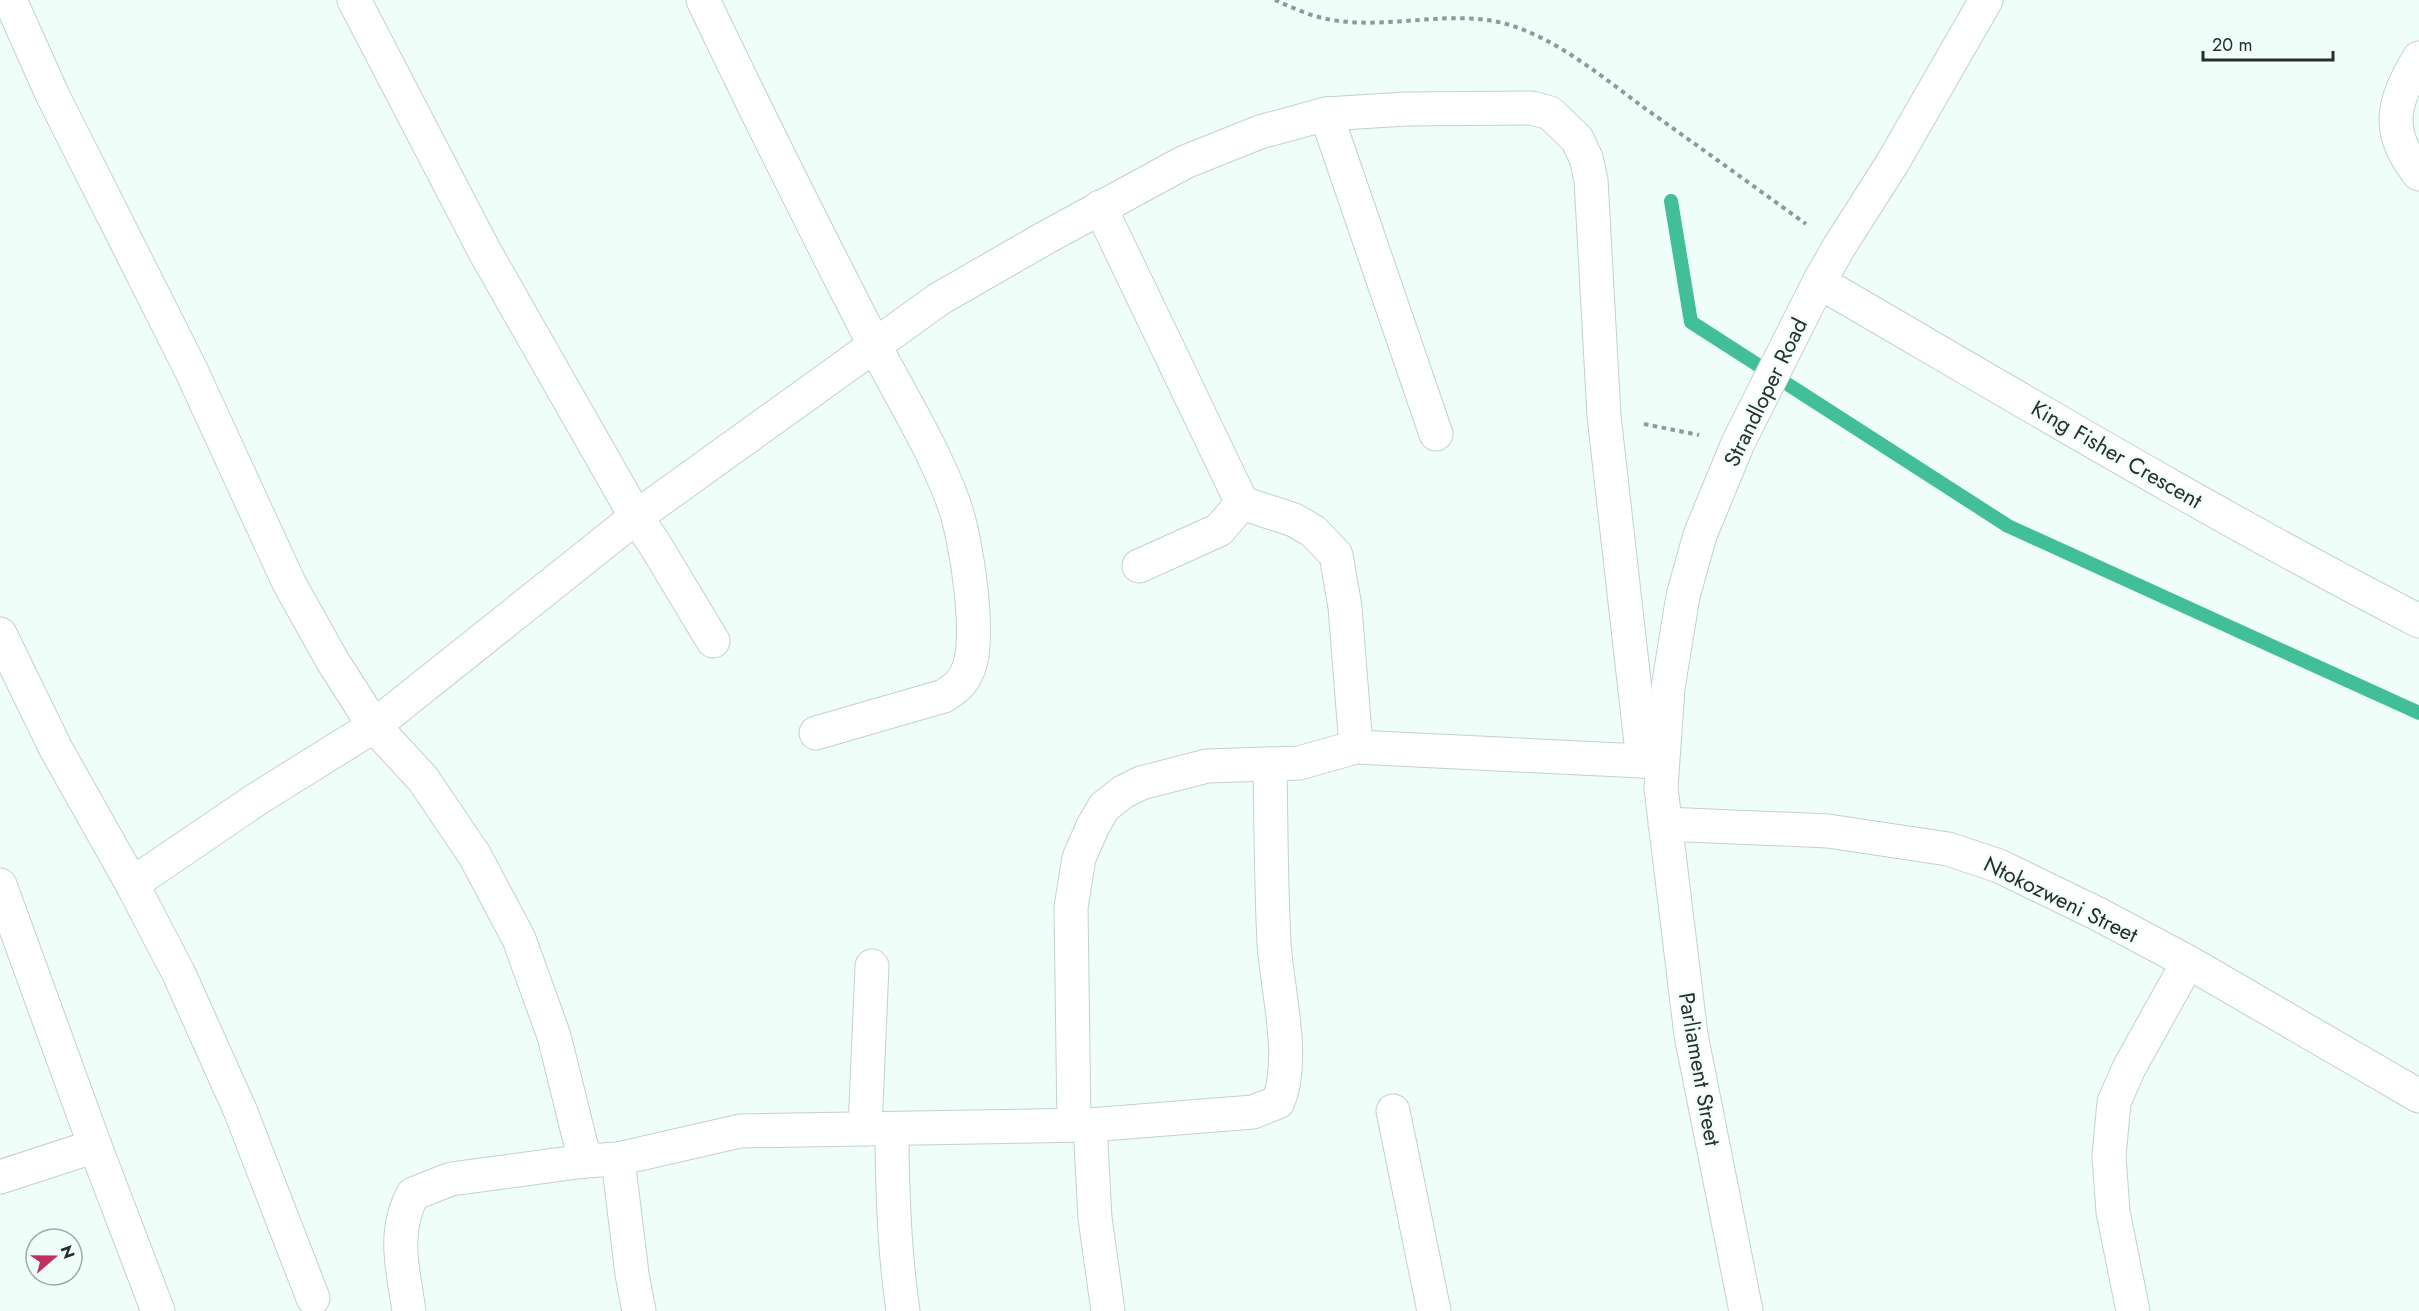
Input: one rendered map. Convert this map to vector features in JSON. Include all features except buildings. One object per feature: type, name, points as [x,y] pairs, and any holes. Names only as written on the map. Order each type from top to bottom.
[{"type":"street","points":[[10,0],[52,94],[191,370],[289,583],[332,660],[374,726],[430,788],[475,856],[519,939],[554,1036],[585,1161]]},
{"type":"street","points":[[354,0],[485,252],[636,517],[713,641]]},
{"type":"street","points":[[703,0],[875,346],[936,462],[954,505],[966,547],[970,580],[972,647],[969,668],[959,686],[944,696],[816,733]]},
{"type":"street","name":"Strandloper Road","points":[[1665,824],[1661,788],[1652,761],[1668,688],[1683,596],[1700,535],[1738,443],[1819,282],[1893,162],[1986,0]]},
{"type":"street","points":[[2419,58],[2401,91],[2396,105],[2396,117],[2403,149],[2419,174]]},
{"type":"street","points":[[132,884],[257,799],[374,726],[636,517],[939,299],[1100,207],[1185,162],[1260,132],[1326,114],[1406,109],[1532,108],[1550,113],[1577,139],[1586,158],[1594,202],[1604,416],[1652,761],[1356,747],[1299,763],[1207,766],[1142,783],[1122,792],[1104,807],[1079,858],[1071,907],[1082,1125],[1108,1311]]},
{"type":"street","points":[[1326,114],[1436,434]]},
{"type":"street","points":[[1100,207],[1242,503],[1304,525],[1326,542],[1336,555],[1346,607],[1356,747]]},
{"type":"street","name":"King Fisher Crescent","points":[[1819,282],[2344,583],[2419,621]]},
{"type":"street","points":[[1139,566],[1219,530],[1242,503]]},
{"type":"street","points":[[0,634],[56,749],[132,884],[179,974],[240,1110],[314,1298]]},
{"type":"street","points":[[409,1311],[399,1235],[405,1210],[413,1194],[451,1179],[585,1161],[618,1159],[740,1131],[1082,1125],[1253,1112],[1278,1102],[1282,1091],[1286,1055],[1274,944],[1270,764]]},
{"type":"street","name":"Ntokozweni Street","points":[[1665,824],[1828,831],[1948,849],[2025,877],[2188,962],[2419,1096]]},
{"type":"street","name":"Parliament Street","points":[[1665,824],[1691,1035],[1746,1311]]},
{"type":"street","points":[[0,885],[158,1311]]},
{"type":"street","points":[[2133,1311],[2112,1212],[2109,1156],[2114,1102],[2129,1068],[2188,962]]},
{"type":"street","points":[[872,966],[878,1129],[893,1219],[896,1265],[903,1311]]},
{"type":"street","points":[[1393,1111],[1434,1311]]},
{"type":"street","points":[[0,1177],[95,1146]]},
{"type":"street","points":[[618,1159],[632,1274],[639,1311]]},
{"type":"path","points":[[1604,416],[1738,443]]},
{"type":"waterway","points":[[1671,201],[1691,322],[2008,526],[2419,713]]}]
